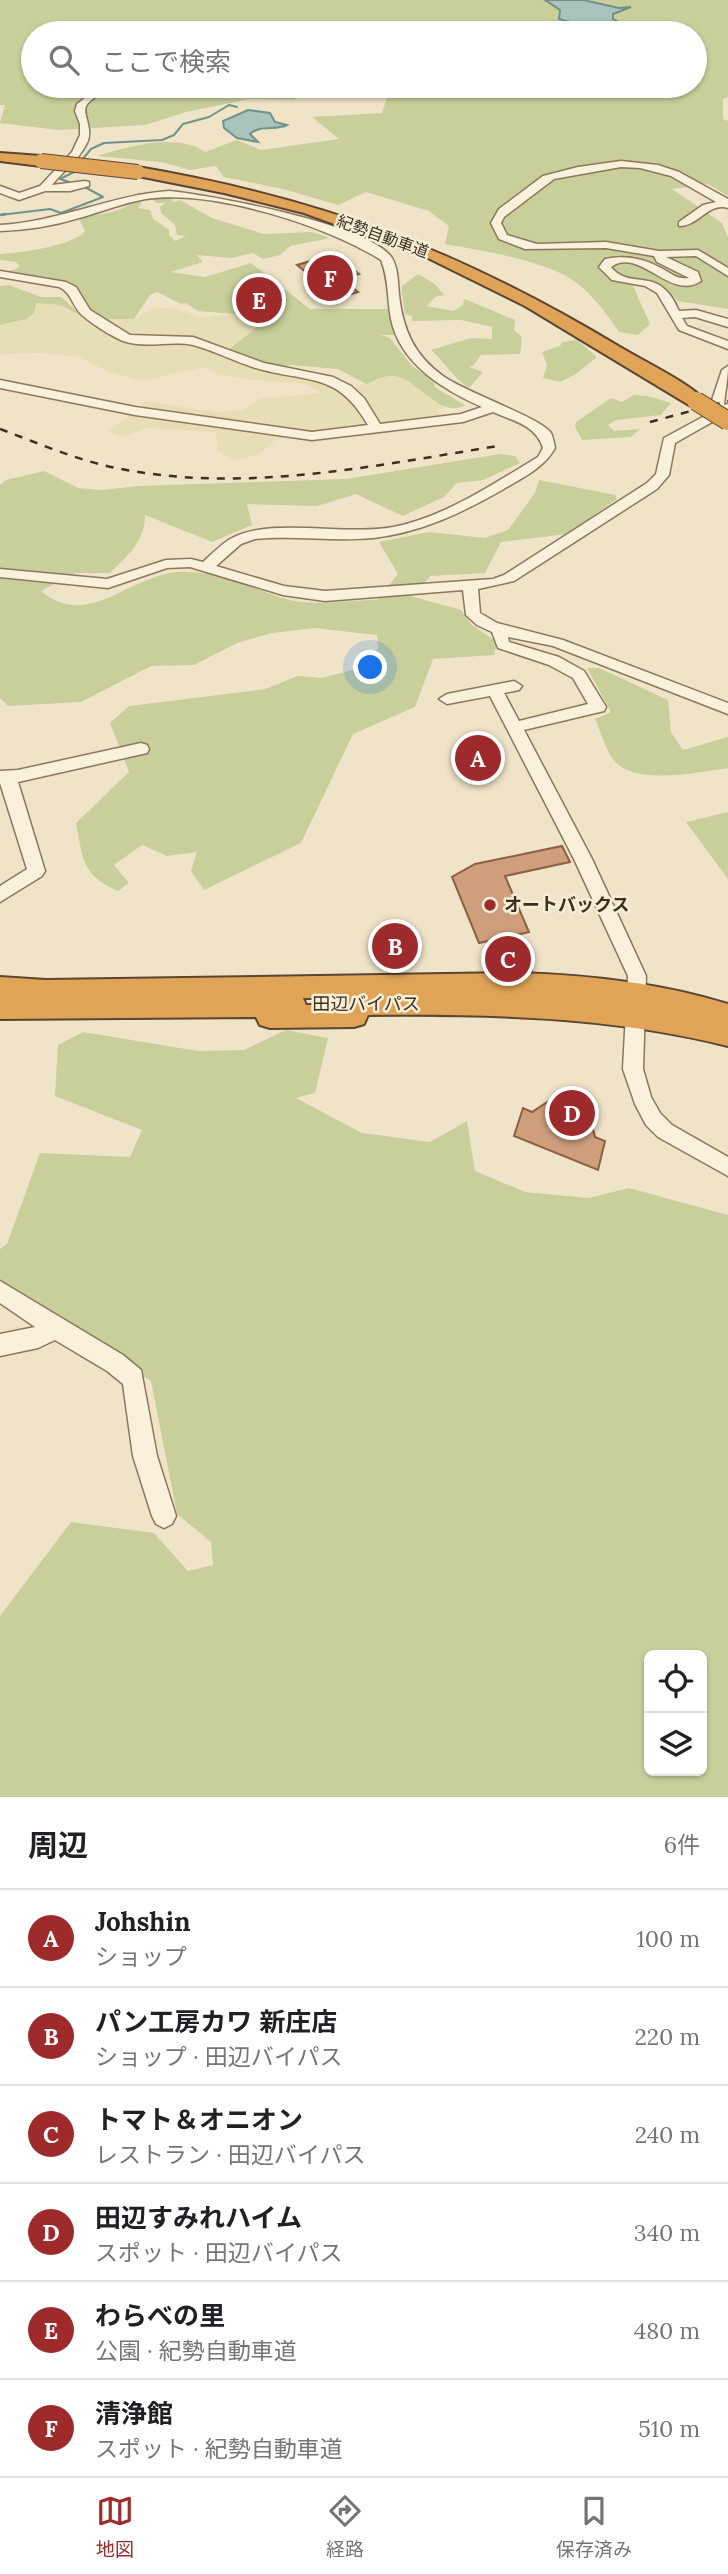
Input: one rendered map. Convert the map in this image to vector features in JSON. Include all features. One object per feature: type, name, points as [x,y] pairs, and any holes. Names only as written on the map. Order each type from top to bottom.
[{"type":"highway","name":"紀勢自動車道","points":[[0,157],[138,172],[216,186],[296,206],[443,258],[547,312],[696,401],[725,413]]},
{"type":"highway","points":[[0,988],[46,991],[518,984],[636,1007],[728,1015]]},
{"type":"highway","name":"田辺バイパス","points":[[0,999],[113,1002],[526,1003],[636,1007],[728,1021]]},
{"type":"highway","name":"田辺バイパス","points":[[0,1008],[324,1002]]},
{"type":"highway","points":[[0,1021],[571,1015],[636,1007],[728,1042]]},
{"type":"highway","name":"田辺バイパス","points":[[636,1007],[728,1034]]},
{"type":"street","points":[[44,188],[77,156],[85,137],[84,118],[80,111],[82,104],[90,98]]},
{"type":"street","points":[[727,203],[669,170],[644,164],[609,163],[544,180],[497,217],[496,223],[503,237],[517,244],[550,247],[602,245],[659,254],[698,253],[728,273]]},
{"type":"street","points":[[0,189],[19,197],[44,188],[80,186]]},
{"type":"street","points":[[0,228],[51,224],[148,196],[174,194],[196,196],[289,218],[354,239],[386,258],[400,331],[410,349],[426,367],[447,383],[536,426],[545,434],[549,448],[543,459],[433,519],[408,528],[371,534],[253,535],[236,541],[206,567]]},
{"type":"street","points":[[683,224],[707,207],[727,203]]},
{"type":"street","points":[[659,254],[661,260],[694,274],[695,281],[677,283],[656,269],[632,261],[609,261],[606,267],[620,281],[656,287],[673,303],[683,328],[727,340]]},
{"type":"street","points":[[0,274],[62,284],[72,289],[85,312],[127,338],[193,341],[261,366],[329,380],[347,389],[360,401],[377,430]]},
{"type":"street","points":[[677,315],[696,313],[728,323]]},
{"type":"street","points":[[0,573],[108,584],[166,564],[191,563],[283,590],[325,596],[470,585],[509,578],[652,486],[662,475],[666,447],[680,435],[725,413],[718,400],[724,394],[728,372]]},
{"type":"street","points":[[0,384],[135,411],[312,436],[463,418],[495,407]]},
{"type":"street","points":[[470,585],[473,615],[498,629],[562,644],[728,709]]},
{"type":"street","points":[[498,629],[503,645],[554,661],[579,675],[598,707],[515,727]]},
{"type":"street","points":[[447,699],[514,686]]},
{"type":"street","points":[[495,690],[637,976],[633,1069],[653,1119],[665,1131],[700,1154],[728,1167]]},
{"type":"street","points":[[0,895],[36,871],[4,777],[141,749]]},
{"type":"street","points":[[0,1291],[56,1329],[115,1363],[133,1378],[145,1456],[164,1516]]},
{"type":"street","points":[[0,1345],[38,1338],[56,1329]]},
{"type":"shaded area","points":[[35,303],[60,305],[72,312],[134,319],[156,307],[176,309],[201,317],[236,314],[265,321],[252,367],[320,382],[340,393],[391,375],[404,378],[446,407],[438,409],[443,419],[320,431],[275,440],[258,455],[234,460],[218,451],[216,432],[147,428],[124,437],[108,432],[147,401],[216,412],[243,410],[259,399],[323,393],[304,384],[244,379],[218,374],[204,367],[142,381],[109,372],[79,357],[44,353],[0,354],[0,325],[26,319]]},
{"type":"green space","points":[[0,0],[728,0],[728,97],[723,99],[723,119],[728,121],[728,196],[708,184],[672,189],[722,223],[728,237],[728,309],[678,301],[659,283],[633,286],[650,324],[638,335],[619,332],[585,290],[559,272],[510,257],[445,244],[449,226],[429,211],[366,192],[338,205],[283,189],[224,177],[216,166],[190,170],[161,162],[97,156],[166,142],[193,146],[205,152],[237,140],[261,150],[339,139],[312,117],[382,113],[387,98],[707,98],[707,21],[21,21],[21,98],[297,98],[250,99],[186,112],[145,125],[58,130],[0,123],[5,105],[0,105]]},
{"type":"green space","points":[[172,197],[173,202],[180,200],[212,218],[264,234],[312,232],[330,238],[290,246],[280,255],[263,259],[253,253],[231,258],[197,255],[203,262],[171,272],[205,277],[251,263],[310,309],[390,309],[397,335],[381,335],[390,338],[412,366],[433,380],[436,388],[465,405],[446,407],[401,378],[386,376],[366,384],[338,369],[289,365],[282,368],[228,350],[265,321],[236,314],[198,311],[186,303],[181,304],[157,292],[150,295],[134,319],[99,319],[78,291],[68,283],[50,278],[4,273],[20,267],[16,262],[0,260],[0,254],[33,250],[69,241],[85,231],[79,219],[115,211],[135,201],[142,203],[138,208],[150,210],[153,219],[169,230],[169,235],[175,241],[186,236],[177,235],[175,225],[161,213],[160,207],[165,203],[156,203],[153,198]]},
{"type":"green space","points":[[418,274],[435,284],[444,295],[435,297],[427,306],[454,311],[463,305],[464,299],[515,320],[514,330],[522,337],[520,354],[481,355],[474,365],[469,367],[483,372],[469,388],[431,350],[471,338],[492,339],[492,327],[461,320],[412,321],[412,316],[405,314],[401,287]]},
{"type":"green space","points":[[9,285],[41,297],[61,297],[84,317],[60,305],[36,303],[34,313],[26,319],[0,325],[0,286]]},
{"type":"green space","points":[[577,340],[597,357],[576,374],[560,382],[543,378],[547,365],[542,352],[560,346],[562,342]]},
{"type":"green space","points":[[634,395],[671,403],[661,415],[616,420],[608,425],[614,431],[640,429],[631,437],[582,440],[575,427],[576,422],[611,398],[622,402]]},
{"type":"green space","points":[[500,454],[515,456],[520,463],[483,480],[457,483],[444,497],[403,516],[356,494],[317,506],[247,504],[252,525],[212,542],[145,515],[139,540],[110,573],[75,573],[41,591],[57,601],[73,605],[89,604],[153,578],[185,572],[216,576],[299,602],[377,600],[398,574],[379,542],[429,532],[485,538],[508,530],[535,493],[539,480],[615,495],[617,499],[567,534],[501,542],[485,573],[431,576],[411,596],[461,610],[472,625],[497,642],[494,655],[433,659],[415,707],[353,734],[301,843],[204,890],[191,871],[197,852],[167,856],[142,845],[114,865],[129,883],[118,891],[97,879],[90,872],[83,856],[76,823],[129,772],[110,723],[129,706],[265,689],[298,676],[322,678],[364,667],[378,648],[377,635],[315,628],[272,633],[237,643],[194,665],[151,666],[81,702],[8,706],[0,698],[0,485],[6,480],[44,471],[78,488],[102,490],[138,486],[346,479]]},
{"type":"green space","points":[[587,668],[599,668],[668,700],[671,732],[683,750],[728,737],[728,768],[667,776],[635,773],[622,768],[610,755],[595,719],[611,712]]},
{"type":"green space","points":[[728,812],[728,879],[686,822]]},
{"type":"green space","points":[[286,1030],[328,1038],[315,1093],[296,1098],[362,1133],[430,1142],[467,1121],[475,1171],[525,1192],[589,1198],[629,1188],[728,1215],[728,1797],[0,1797],[0,1616],[71,1522],[154,1533],[188,1571],[213,1565],[211,1542],[177,1514],[151,1381],[55,1321],[0,1281],[0,1249],[7,1244],[40,1153],[130,1157],[142,1130],[55,1096],[58,1045],[83,1032],[198,1051],[244,1050]]},
{"type":"water","points":[[545,0],[583,0],[619,8],[631,7],[613,14],[613,19],[617,21],[566,21],[559,19],[560,10]]},
{"type":"water","points":[[248,110],[270,113],[275,122],[287,125],[254,131],[250,134],[258,142],[237,138],[224,128],[223,121]]},
{"type":"building","points":[[334,254],[359,274],[342,279],[358,292],[331,300],[321,293],[328,290],[297,265]]},
{"type":"building","name":"オートバックス","points":[[562,846],[570,862],[505,876],[529,932],[479,943],[452,877],[475,864]]},
{"type":"building","points":[[524,951],[526,967],[531,966],[532,971],[488,971],[493,969],[491,952]]},
{"type":"building","points":[[561,1093],[567,1099],[587,1106],[595,1137],[605,1141],[598,1170],[514,1136],[523,1108],[532,1112]]},
{"type":"waterway","points":[[81,161],[91,149],[104,143],[162,140],[174,135],[183,124],[209,117],[229,105],[237,107]]},
{"type":"waterway","points":[[72,183],[60,179],[76,171]]},
{"type":"waterway","points":[[6,214],[0,215],[50,209],[61,213],[103,197],[83,186]]},
{"type":"railway","points":[[650,422],[728,401]]},
{"type":"railway","points":[[0,429],[101,465],[164,475],[212,478],[259,478],[355,469],[498,446]]},
{"type":"place","name":"清浄館","points":[[330,278]]},
{"type":"place","name":"わらべの里","points":[[259,300]]},
{"type":"place","name":"Johshin","points":[[478,758]]},
{"type":"place","name":"オートバックス","points":[[490,905]]},
{"type":"place","name":"パン工房カワ 新庄店","points":[[395,946]]},
{"type":"place","name":"トマト＆オニオン","points":[[508,959]]},
{"type":"place","name":"田辺すみれハイム","points":[[572,1113]]}]
